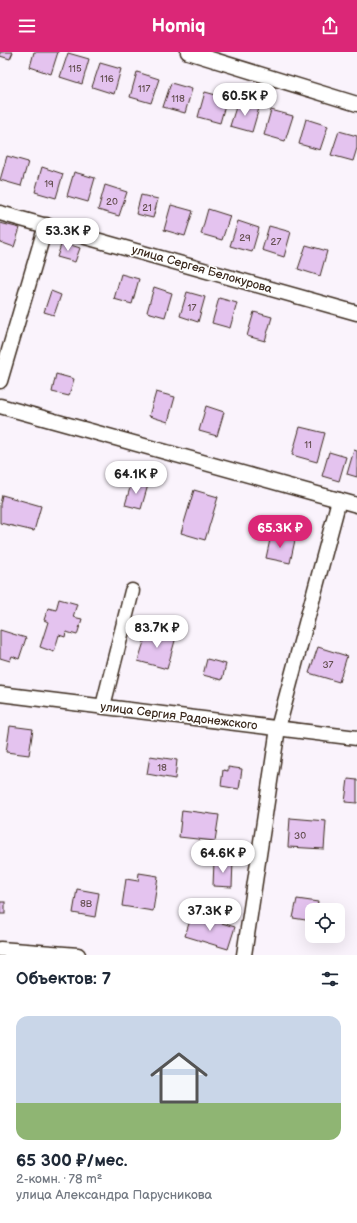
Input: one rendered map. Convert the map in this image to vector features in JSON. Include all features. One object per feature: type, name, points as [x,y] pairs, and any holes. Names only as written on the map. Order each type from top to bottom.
[{"type":"street","points":[[188,52],[357,104]]},
{"type":"street","name":"улица Сергея Белокурова","points":[[0,213],[357,313]]},
{"type":"street","points":[[0,381],[46,225]]},
{"type":"street","points":[[0,406],[357,505]]},
{"type":"street","points":[[244,955],[278,728],[339,500]]},
{"type":"street","points":[[103,706],[132,591]]},
{"type":"street","name":"улица Сергия Радонежского","points":[[0,694],[357,738]]},
{"type":"street","points":[[0,948],[78,955]]},
{"type":"building","points":[[0,52],[13,52],[10,59],[0,56]]},
{"type":"building","points":[[34,52],[58,52],[51,74],[30,67]]},
{"type":"building","points":[[68,53],[89,59],[82,84],[60,77]]},
{"type":"building","points":[[100,63],[121,69],[114,94],[92,87]]},
{"type":"building","points":[[137,72],[159,79],[151,103],[130,97]]},
{"type":"building","points":[[171,83],[192,89],[185,113],[163,107]]},
{"type":"building","points":[[205,92],[227,98],[220,123],[198,117]]},
{"type":"building","points":[[238,101],[259,108],[252,132],[230,126]]},
{"type":"building","points":[[271,110],[293,116],[285,141],[264,135]]},
{"type":"building","points":[[306,119],[328,126],[320,150],[299,144]]},
{"type":"building","points":[[339,131],[357,136],[357,148],[353,161],[331,155]]},
{"type":"building","points":[[7,156],[28,162],[21,186],[0,180]]},
{"type":"building","points":[[42,167],[63,174],[56,198],[35,192]]},
{"type":"building","points":[[74,172],[95,178],[88,202],[67,196]]},
{"type":"building","points":[[105,185],[127,192],[119,216],[98,210]]},
{"type":"building","points":[[141,195],[158,199],[153,218],[136,214]]},
{"type":"building","points":[[171,205],[193,211],[185,236],[164,230]]},
{"type":"building","points":[[208,209],[230,216],[222,240],[201,234]]},
{"type":"building","points":[[238,221],[259,228],[252,252],[230,246]]},
{"type":"building","points":[[0,223],[20,228],[14,247],[0,242]]},
{"type":"building","points":[[269,226],[291,232],[284,257],[262,250]]},
{"type":"building","points":[[62,242],[80,248],[75,262],[57,257]]},
{"type":"building","points":[[306,245],[327,251],[320,276],[298,269]]},
{"type":"building","points":[[121,274],[139,279],[132,304],[114,299]]},
{"type":"building","points":[[154,287],[172,293],[165,317],[147,312]]},
{"type":"building","points":[[51,291],[61,295],[54,315],[44,312]]},
{"type":"building","points":[[187,292],[205,297],[198,322],[180,316]]},
{"type":"building","points":[[219,298],[237,303],[230,328],[212,323]]},
{"type":"building","points":[[254,312],[272,317],[265,341],[247,336]]},
{"type":"building","points":[[56,374],[74,379],[69,396],[52,392]]},
{"type":"building","points":[[156,392],[175,397],[168,422],[149,416]]},
{"type":"building","points":[[206,406],[224,412],[217,436],[199,431]]},
{"type":"building","points":[[300,427],[325,433],[317,462],[292,455]]},
{"type":"building","points":[[354,450],[357,451],[357,477],[347,474]]},
{"type":"building","points":[[329,452],[346,457],[339,481],[322,476]]},
{"type":"building","points":[[132,481],[148,485],[141,509],[125,505]]},
{"type":"building","points":[[194,490],[218,497],[205,540],[181,533]]},
{"type":"building","points":[[2,495],[41,506],[34,531],[0,523],[0,504]]},
{"type":"building","points":[[271,535],[295,540],[290,563],[266,558]]},
{"type":"building","points":[[59,599],[77,604],[73,617],[82,619],[77,635],[66,632],[65,637],[59,635],[54,652],[40,647],[48,622],[44,620],[48,608],[56,610]]},
{"type":"building","points":[[148,629],[176,637],[167,669],[138,661]]},
{"type":"building","points":[[0,630],[26,638],[19,659],[12,656],[10,661],[0,658]]},
{"type":"building","points":[[318,647],[347,656],[339,682],[309,673]]},
{"type":"building","points":[[207,659],[226,664],[222,680],[203,675]]},
{"type":"building","points":[[10,726],[33,729],[29,755],[6,752]]},
{"type":"building","points":[[150,756],[177,760],[175,779],[147,774]]},
{"type":"building","points":[[228,767],[242,769],[239,789],[221,786],[223,770],[228,771]]},
{"type":"building","points":[[348,779],[357,780],[357,803],[345,802]]},
{"type":"building","points":[[182,810],[219,815],[215,841],[179,837]]},
{"type":"building","points":[[290,818],[326,821],[324,849],[288,847]]},
{"type":"building","points":[[214,861],[233,861],[232,887],[213,886]]},
{"type":"building","points":[[139,873],[158,876],[153,911],[122,906],[126,879],[138,881]]},
{"type":"building","points":[[77,889],[99,893],[95,917],[73,913]]},
{"type":"building","points":[[297,899],[318,902],[305,903],[305,920],[293,918]]},
{"type":"building","points":[[0,902],[5,902],[5,914],[0,914]]},
{"type":"building","points":[[192,914],[235,927],[228,949],[185,936]]}]
